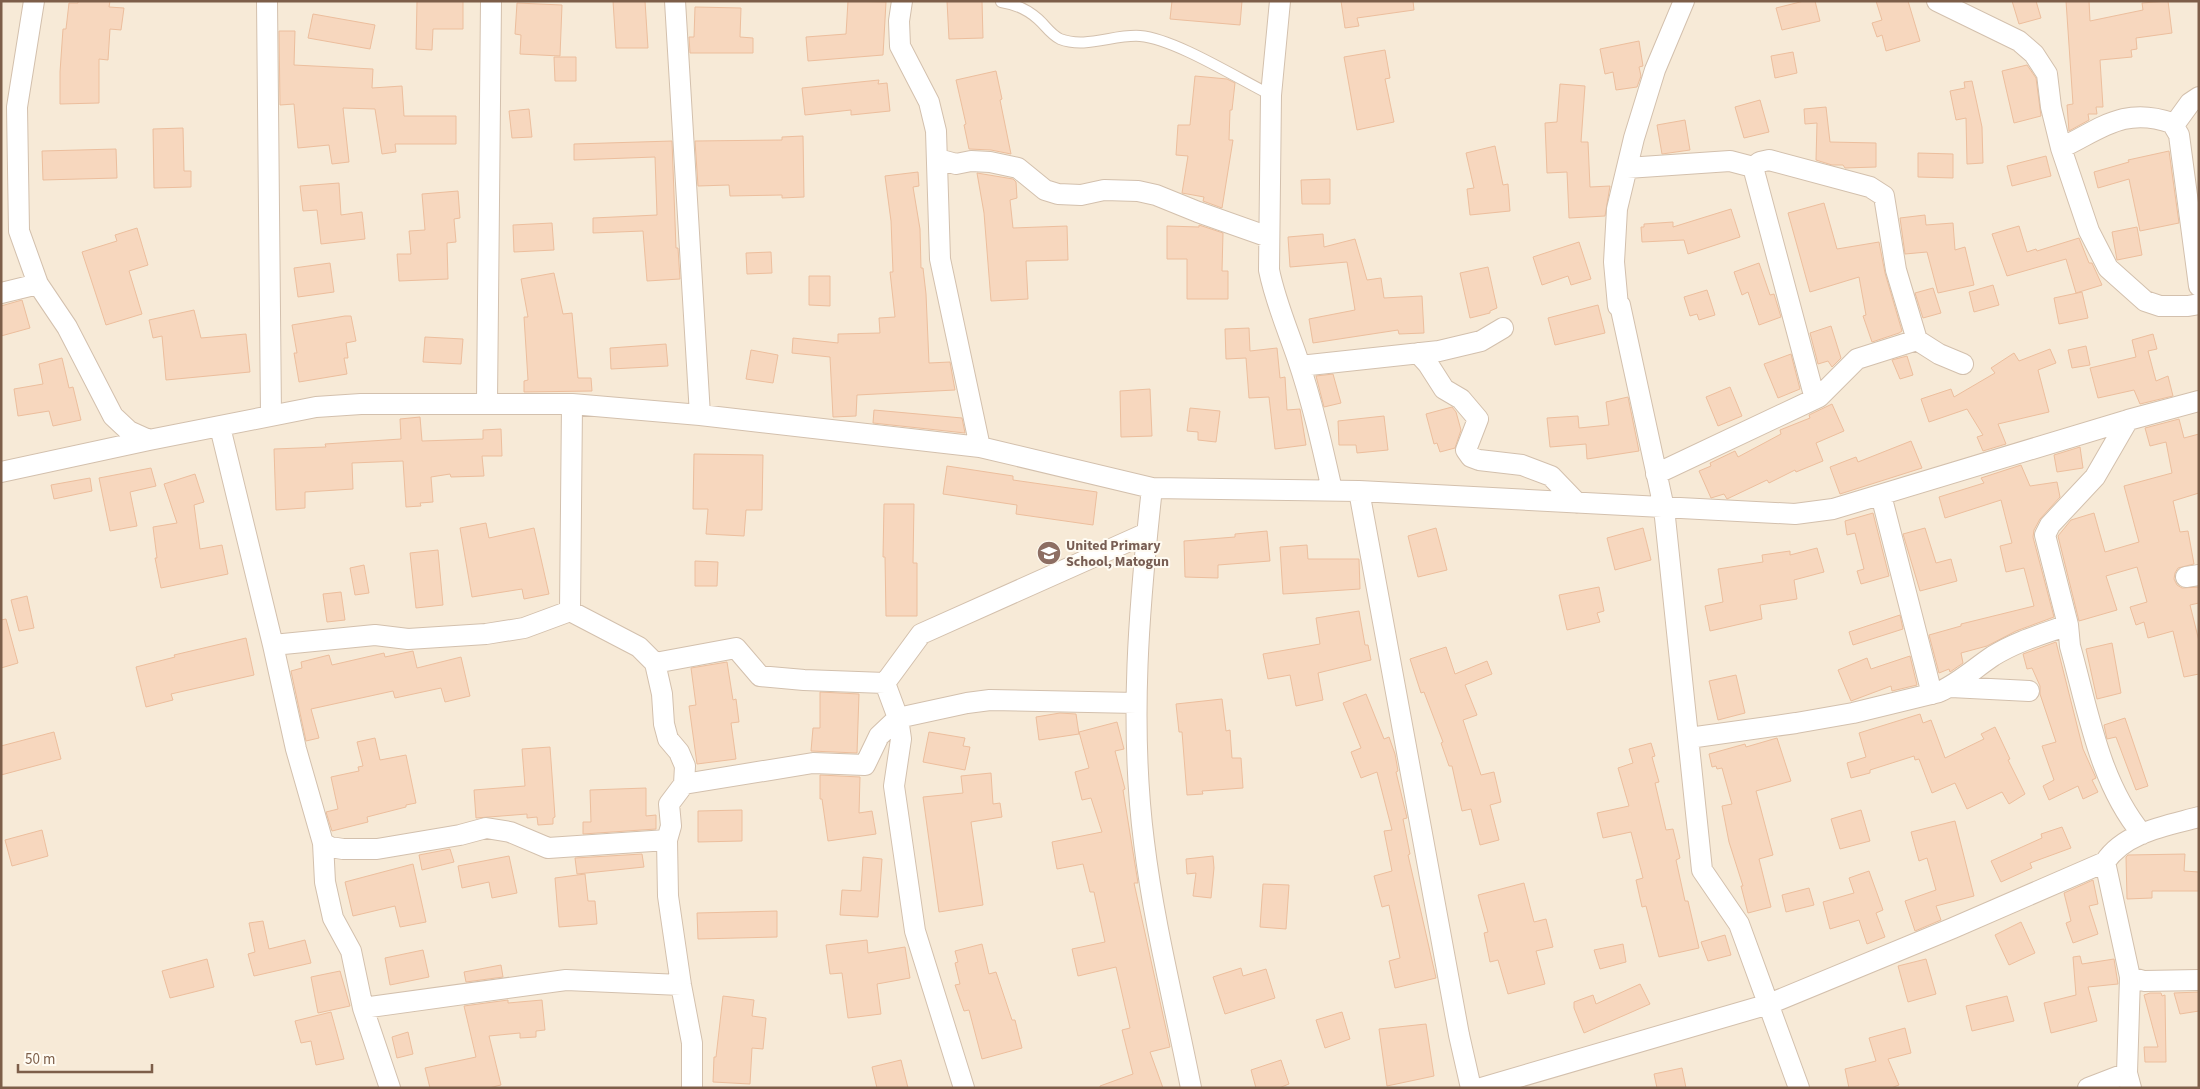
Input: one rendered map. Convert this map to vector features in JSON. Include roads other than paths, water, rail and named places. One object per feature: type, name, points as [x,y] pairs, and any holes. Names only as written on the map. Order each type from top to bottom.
[{"type":"street","points":[[34,1],[17,107],[19,231],[38,284],[67,327],[113,416],[129,431],[149,440]]},
{"type":"street","points":[[267,1],[271,416]]},
{"type":"street","points":[[487,402],[491,1]]},
{"type":"street","points":[[675,1],[700,415]]},
{"type":"street","points":[[902,1],[899,21],[900,46],[929,102],[938,142],[940,259],[980,447]]},
{"type":"street","points":[[1280,1],[1271,95],[1270,270],[1274,291],[1300,366],[1321,440],[1332,490]]},
{"type":"street","points":[[1684,1],[1655,70],[1617,209],[1614,262],[1618,306],[1620,305],[1664,508],[1702,870],[1738,924],[1799,1088]]},
{"type":"street","points":[[1937,1],[2019,42],[2034,54],[2047,74],[2051,108],[2061,148],[2090,231],[2108,268],[2145,301],[2160,306],[2199,304]]},
{"type":"street","points":[[2174,125],[2190,103],[2199,96]]},
{"type":"street","points":[[2061,148],[2117,119],[2154,119],[2174,125],[2179,135],[2199,286]]},
{"type":"street","points":[[938,159],[956,164],[971,161],[990,162],[1018,168],[1045,190],[1058,194],[1081,195],[1104,190],[1138,191],[1156,195],[1269,237]]},
{"type":"street","points":[[1753,167],[1760,162],[1769,160],[1870,187],[1884,196],[1896,270],[1917,340],[1939,354],[1963,364]]},
{"type":"street","points":[[1627,168],[1730,161],[1753,167]]},
{"type":"street","points":[[1753,167],[1815,400]]},
{"type":"street","points":[[1,293],[38,284]]},
{"type":"street","points":[[1300,366],[1439,351],[1481,341],[1503,328]]},
{"type":"street","points":[[1656,474],[1815,400],[1857,359],[1917,340]]},
{"type":"street","points":[[1418,353],[1428,364],[1444,389],[1461,399],[1478,420],[1466,450],[1471,457],[1479,460],[1522,465],[1551,476],[1577,503]]},
{"type":"street","points":[[1,472],[316,407],[361,404],[397,405],[487,402],[572,404],[700,415],[980,447],[1152,488],[1359,491],[1664,508],[1802,513],[1834,509],[2128,420],[2199,401]]},
{"type":"street","points":[[570,611],[572,404]]},
{"type":"street","points":[[2128,420],[2095,477],[2050,525],[2045,535],[2068,625],[2070,646],[2108,778],[2128,816],[2142,834]]},
{"type":"street","points":[[220,427],[274,645],[296,749],[323,843],[325,882],[333,918],[351,951],[363,1008],[390,1088]]},
{"type":"street","points":[[1152,488],[1138,639],[1136,703],[1144,842],[1191,1088]]},
{"type":"street","points":[[1359,491],[1459,1035],[1471,1088]]},
{"type":"street","points":[[1881,495],[1932,694]]},
{"type":"street","points":[[885,683],[921,634],[1147,533]]},
{"type":"street","points":[[274,645],[375,635],[408,639],[486,634],[524,628],[570,611],[639,647],[655,663],[662,694],[664,724],[668,739],[679,752],[685,766],[684,784],[670,804],[671,826],[667,840],[668,896],[681,985],[692,1043],[692,1088]]},
{"type":"street","points":[[1688,738],[1853,713],[1932,694],[1951,687],[1992,656],[2012,644],[2068,625]]},
{"type":"street","points":[[655,663],[736,648],[760,676],[804,680],[885,683]]},
{"type":"street","points":[[885,683],[898,718],[900,739],[894,786],[915,931],[964,1088]]},
{"type":"street","points":[[1951,687],[2029,691]]},
{"type":"street","points":[[684,784],[814,763],[865,764],[879,736],[898,718],[968,703],[990,700],[1136,703]]},
{"type":"street","points":[[1481,1088],[1769,1004],[1953,928],[2105,862],[2118,845],[2142,834],[2199,817]]},
{"type":"street","points":[[323,843],[330,847],[343,849],[377,849],[460,835],[486,828],[510,832],[548,848],[667,840]]},
{"type":"street","points":[[2088,1088],[2129,1080],[2130,978],[2105,862]]},
{"type":"street","points":[[2130,978],[2144,981],[2199,980]]},
{"type":"street","points":[[363,1008],[566,980],[681,985]]},
{"type":"lane","points":[[1001,2],[1026,10],[1039,20],[1048,32],[1060,39],[1073,42],[1140,36],[1183,50],[1271,95]]},
{"type":"place","name":"United Primary School, Matogun","points":[[1049,553]]}]
